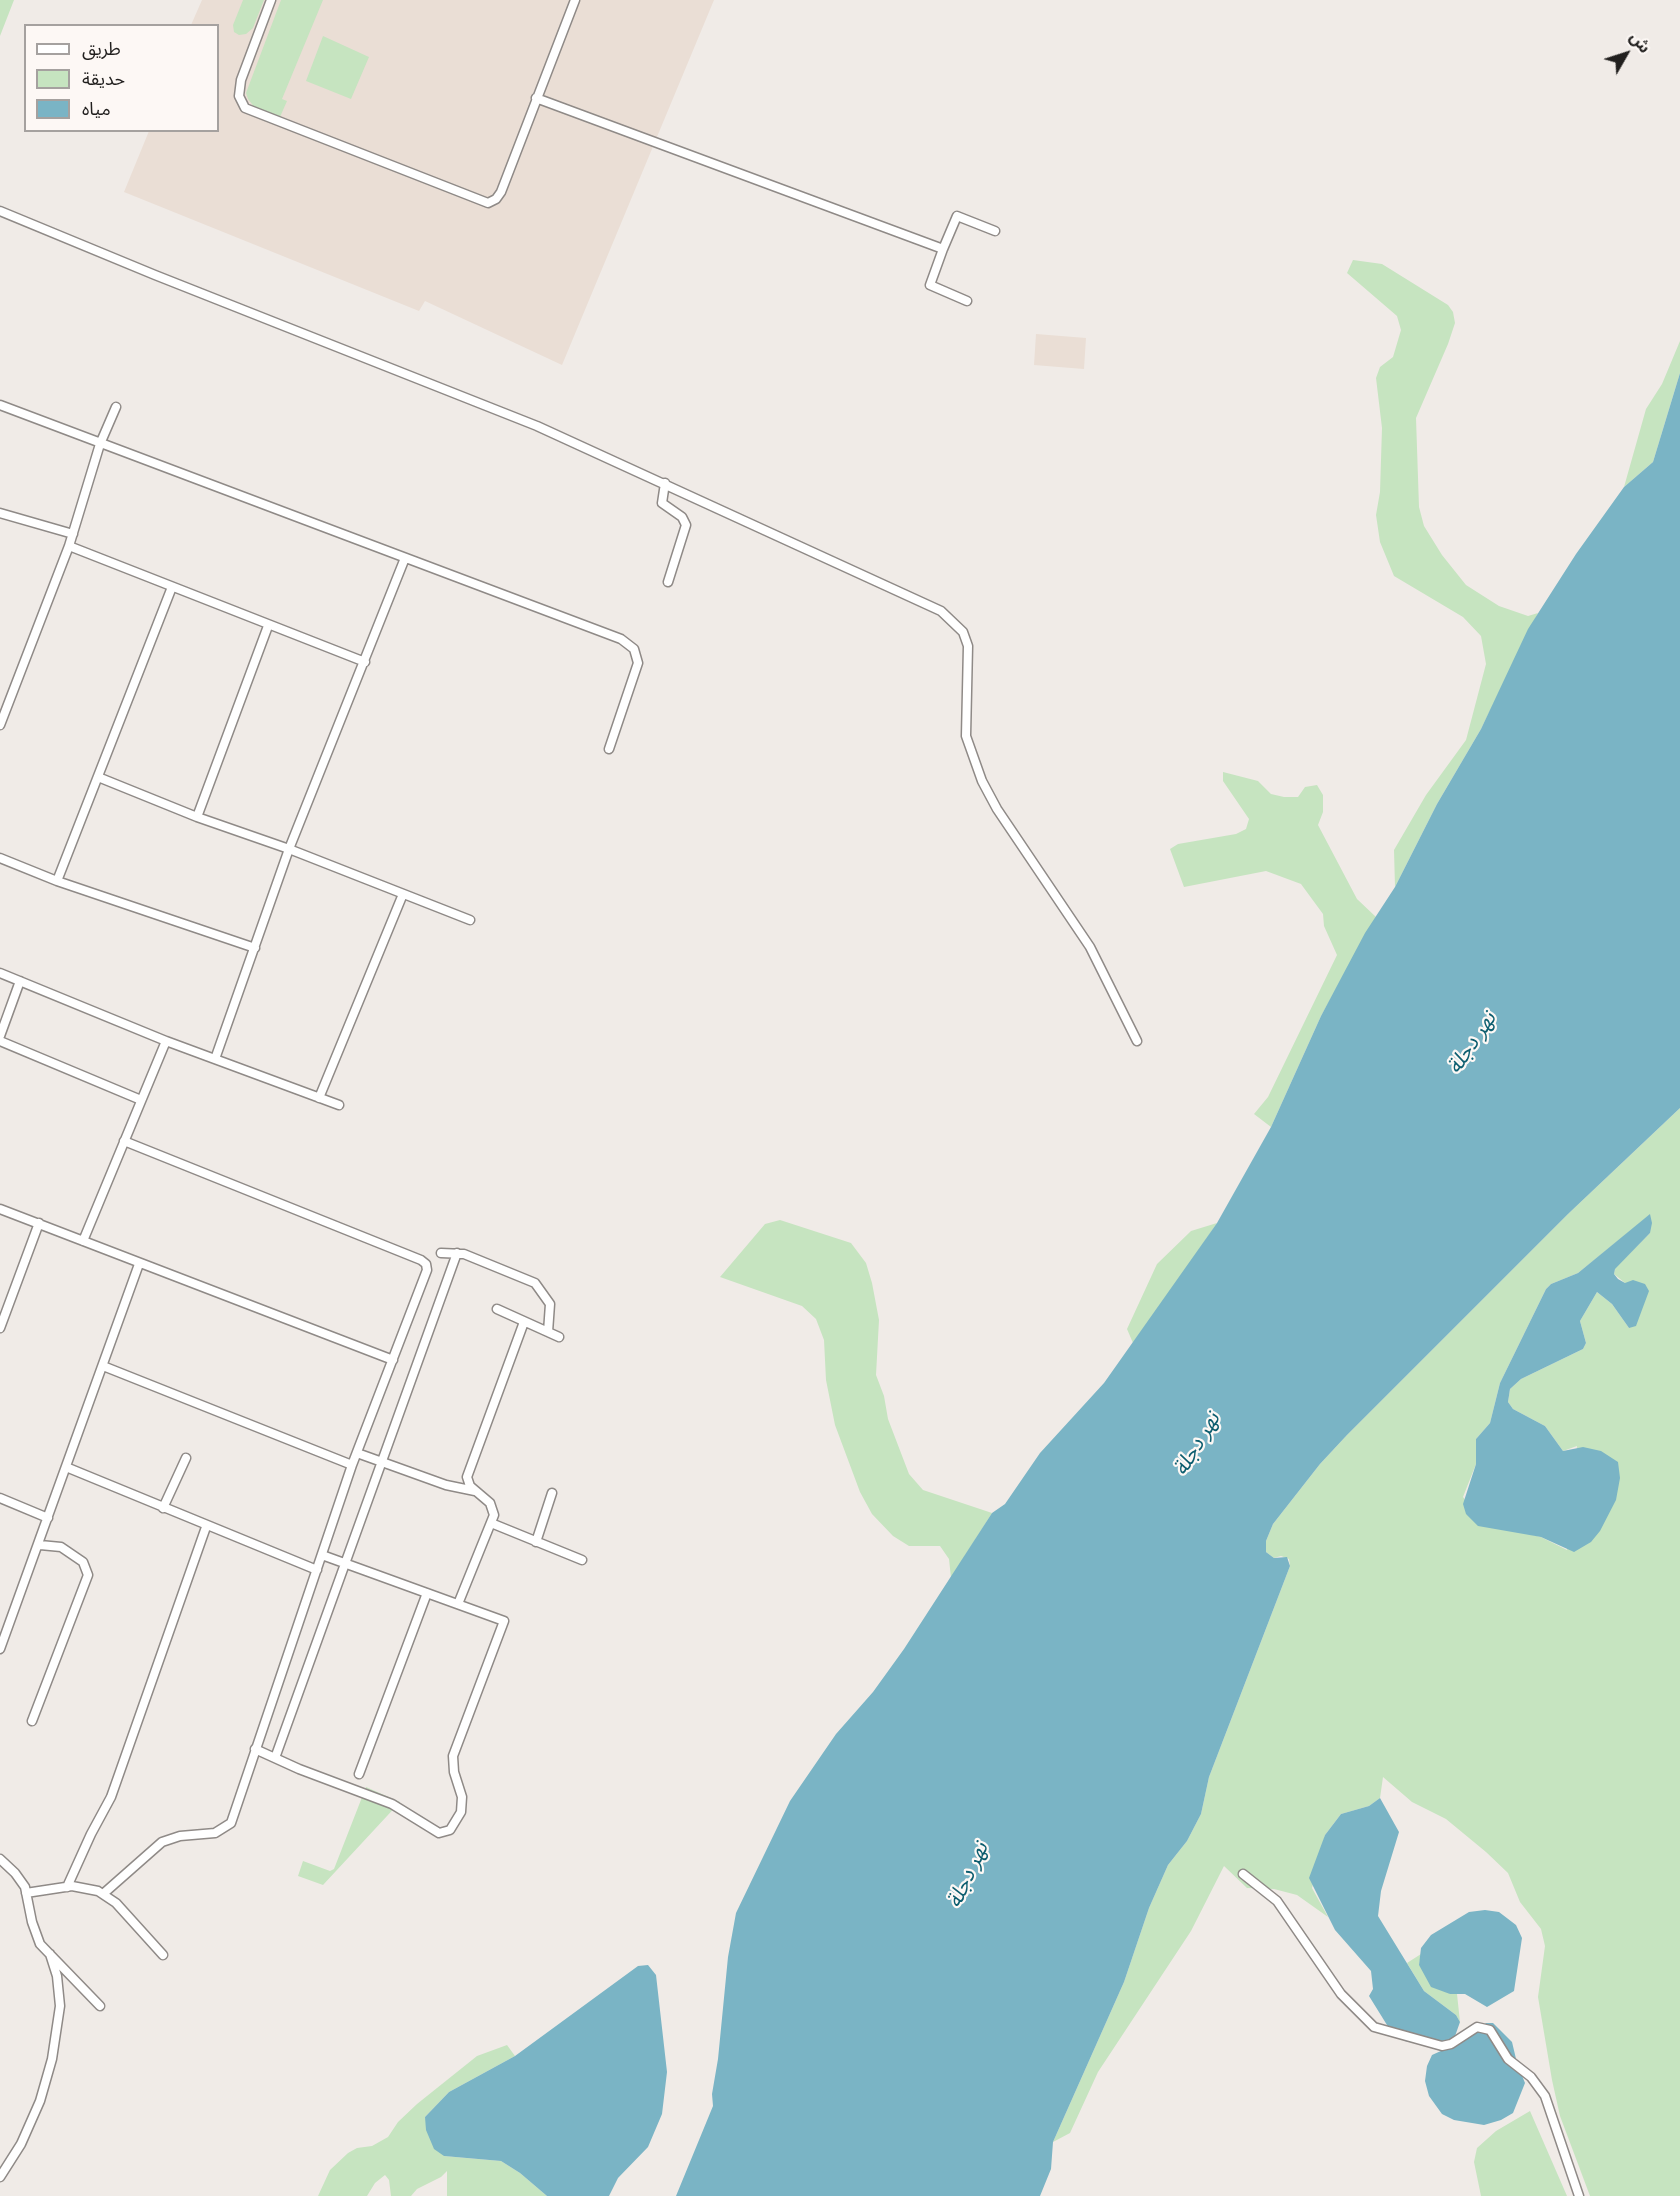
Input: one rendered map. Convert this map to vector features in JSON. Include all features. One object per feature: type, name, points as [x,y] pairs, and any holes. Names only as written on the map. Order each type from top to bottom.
[{"type":"street","points":[[271,0],[241,80],[239,96],[245,108],[485,202],[494,201],[500,195],[575,0]]},
{"type":"street","points":[[536,98],[943,249]]},
{"type":"street","points":[[0,211],[154,275],[537,426],[942,611],[963,632],[968,646],[966,736],[982,781],[997,809],[1081,932],[1137,1041]]},
{"type":"street","points":[[967,301],[930,285],[943,249],[957,216],[995,231]]},
{"type":"street","points":[[0,405],[628,643],[634,649],[638,663],[609,749]]},
{"type":"street","points":[[0,725],[69,546],[100,444],[116,407]]},
{"type":"street","points":[[665,483],[662,503],[682,517],[686,525],[668,582]]},
{"type":"street","points":[[0,513],[73,534]]},
{"type":"street","points":[[69,546],[267,626],[365,662]]},
{"type":"street","points":[[214,1059],[289,849],[405,558]]},
{"type":"street","points":[[57,880],[172,587]]},
{"type":"street","points":[[197,818],[267,626]]},
{"type":"street","points":[[98,777],[197,818],[289,849],[470,920]]},
{"type":"street","points":[[0,858],[255,948]]},
{"type":"street","points":[[319,1098],[403,894]]},
{"type":"street","points":[[0,973],[166,1041],[339,1105]]},
{"type":"street","points":[[0,1036],[21,981]]},
{"type":"street","points":[[0,1041],[141,1100]]},
{"type":"street","points":[[84,1241],[166,1041]]},
{"type":"street","points":[[103,1894],[162,1842],[180,1836],[214,1833],[231,1824],[352,1465],[427,1270],[424,1261],[124,1141]]},
{"type":"street","points":[[0,1209],[393,1360]]},
{"type":"street","points":[[0,1328],[39,1223]]},
{"type":"street","points":[[441,1253],[457,1253],[535,1283],[550,1304],[548,1332]]},
{"type":"street","points":[[275,1758],[457,1253]]},
{"type":"street","points":[[0,1649],[40,1545],[140,1264]]},
{"type":"street","points":[[497,1309],[559,1337]]},
{"type":"street","points":[[458,1604],[491,1523],[493,1509],[468,1483],[468,1472],[524,1322]]},
{"type":"street","points":[[103,1366],[352,1465]]},
{"type":"street","points":[[357,1453],[446,1485],[475,1491]]},
{"type":"street","points":[[163,1508],[186,1458]]},
{"type":"street","points":[[66,1467],[206,1527],[317,1570]]},
{"type":"street","points":[[536,1542],[552,1493]]},
{"type":"street","points":[[0,1498],[48,1518]]},
{"type":"street","points":[[491,1523],[582,1560]]},
{"type":"street","points":[[68,1887],[91,1834],[111,1797],[206,1527]]},
{"type":"street","points":[[32,1721],[88,1575],[83,1562],[61,1546],[40,1545]]},
{"type":"street","points":[[255,1749],[392,1804],[439,1833],[450,1830],[463,1804],[454,1772],[453,1756],[504,1621],[322,1555]]},
{"type":"street","points":[[359,1774],[427,1593]]},
{"type":"street","points":[[0,1617],[10,1621]]},
{"type":"street","points":[[0,1858],[15,1873],[26,1893],[36,1935],[50,1954],[100,2006]]},
{"type":"street","points":[[1243,1874],[1277,1901],[1341,1994],[1374,2027],[1442,2046],[1451,2044],[1478,2027],[1490,2030],[1508,2059],[1536,2082],[1545,2096],[1580,2196]]},
{"type":"street","points":[[26,1893],[81,1887],[103,1894],[116,1903],[163,1955]]},
{"type":"street","points":[[0,2177],[21,2144],[40,2102],[52,2059],[60,2006],[57,1976],[50,1954]]},
{"type":"shaded area","points":[[202,0],[714,0],[562,365],[425,301],[419,311],[124,192],[149,132],[219,132],[219,24],[191,24]]},
{"type":"shaded area","points":[[1036,334],[1086,338],[1084,369],[1034,365]]},
{"type":"green space","points":[[0,0],[14,0],[0,36]]},
{"type":"green space","points":[[243,0],[264,0],[253,28],[246,34],[239,35],[234,32],[233,25]]},
{"type":"green space","points":[[281,0],[323,0],[282,99],[287,101],[280,117],[255,108],[246,93]]},
{"type":"green space","points":[[323,36],[369,57],[351,99],[306,81]]},
{"type":"green space","points":[[1353,260],[1382,264],[1448,305],[1453,312],[1455,323],[1448,344],[1416,418],[1419,507],[1424,526],[1442,555],[1466,585],[1499,606],[1528,616],[1538,613],[1481,729],[1437,804],[1395,887],[1394,850],[1426,795],[1466,740],[1486,664],[1481,636],[1463,617],[1394,576],[1380,542],[1376,515],[1380,492],[1382,428],[1376,378],[1380,367],[1393,357],[1401,330],[1397,316],[1347,273]]},
{"type":"green space","points":[[1680,341],[1680,373],[1653,462],[1624,487],[1646,409],[1662,384]]},
{"type":"green space","points":[[1223,772],[1258,781],[1271,794],[1284,797],[1298,797],[1305,787],[1317,785],[1323,795],[1323,812],[1318,825],[1357,899],[1376,917],[1321,1016],[1271,1127],[1254,1114],[1268,1097],[1337,955],[1324,926],[1323,914],[1301,884],[1266,871],[1184,887],[1170,849],[1178,844],[1236,834],[1246,829],[1249,819],[1223,781]]},
{"type":"green space","points":[[1680,1108],[1680,2196],[1590,2196],[1560,2116],[1552,2080],[1538,1997],[1545,1946],[1541,1929],[1520,1902],[1508,1873],[1446,1819],[1412,1802],[1383,1777],[1380,1798],[1369,1806],[1341,1814],[1325,1835],[1312,1888],[1328,1917],[1297,1895],[1274,1889],[1247,1888],[1224,1866],[1191,1931],[1098,2072],[1070,2133],[1053,2142],[1124,1982],[1149,1908],[1168,1865],[1187,1841],[1201,1814],[1209,1777],[1290,1566],[1289,1559],[1281,1556],[1274,1558],[1266,1552],[1266,1541],[1273,1524],[1320,1464],[1347,1435],[1568,1214]],"holes":[[[1650,1215],[1650,1233],[1615,1268],[1614,1274],[1625,1283],[1629,1328],[1612,1304],[1597,1292],[1580,1321],[1586,1343],[1583,1349],[1521,1379],[1510,1389],[1508,1402],[1513,1409],[1545,1426],[1563,1451],[1577,1446],[1567,1550],[1541,1537],[1484,1523],[1463,1497],[1476,1464],[1476,1439],[1490,1423],[1500,1383],[1546,1289],[1551,1284],[1578,1273]]]},
{"type":"green space","points":[[780,1220],[851,1243],[866,1263],[879,1320],[876,1375],[884,1396],[888,1419],[909,1474],[923,1490],[992,1513],[951,1578],[949,1559],[940,1546],[909,1546],[893,1536],[872,1514],[860,1492],[835,1425],[826,1380],[824,1340],[816,1319],[802,1306],[720,1277],[765,1224]]},
{"type":"green space","points":[[1217,1223],[1133,1343],[1127,1329],[1157,1264],[1191,1231]]},
{"type":"green space","points":[[366,1787],[400,1802],[323,1885],[298,1876],[303,1861],[330,1871],[334,1869]]},
{"type":"green space","points":[[1421,1954],[1419,1965],[1450,1994],[1457,1994],[1460,2022],[1456,2015],[1424,1991],[1407,1963]]},
{"type":"green space","points":[[507,2045],[515,2056],[449,2092],[425,2117],[444,2156],[501,2161],[520,2173],[547,2196],[447,2196],[447,2171],[441,2177],[417,2189],[411,2196],[391,2196],[389,2180],[385,2175],[375,2183],[367,2196],[318,2196],[330,2170],[348,2153],[357,2148],[372,2146],[388,2137],[398,2122],[417,2104],[477,2056]]},
{"type":"green space","points":[[1530,2111],[1567,2196],[1481,2196],[1474,2162],[1477,2148],[1496,2131]]},
{"type":"water","name":"نهر دجلة","points":[[1680,373],[1680,1108],[1568,1214],[1347,1435],[1320,1464],[1273,1524],[1266,1541],[1266,1552],[1274,1558],[1287,1557],[1290,1566],[1209,1777],[1201,1814],[1187,1841],[1168,1865],[1149,1908],[1124,1982],[1053,2142],[1051,2169],[1040,2196],[676,2196],[713,2106],[712,2094],[718,2059],[728,1957],[736,1913],[790,1801],[836,1734],[873,1692],[904,1649],[992,1513],[1005,1504],[1040,1453],[1104,1383],[1217,1223],[1271,1127],[1321,1016],[1365,933],[1395,887],[1437,804],[1481,729],[1528,629],[1576,554],[1624,487],[1653,462]]},
{"type":"water","points":[[1650,1214],[1652,1223],[1650,1233],[1615,1269],[1614,1274],[1625,1283],[1633,1280],[1645,1284],[1649,1291],[1636,1326],[1629,1328],[1612,1304],[1597,1292],[1580,1321],[1586,1343],[1583,1349],[1521,1379],[1510,1389],[1508,1402],[1513,1409],[1545,1426],[1563,1451],[1583,1447],[1601,1451],[1618,1462],[1620,1478],[1616,1500],[1600,1531],[1591,1542],[1574,1552],[1541,1537],[1478,1526],[1466,1514],[1463,1504],[1476,1464],[1476,1439],[1490,1423],[1500,1383],[1546,1289],[1551,1284],[1578,1273]]},
{"type":"water","points":[[1380,1798],[1399,1832],[1381,1891],[1378,1916],[1424,1991],[1456,2015],[1460,2022],[1454,2039],[1432,2047],[1405,2041],[1387,2025],[1369,1996],[1373,1989],[1371,1971],[1335,1930],[1309,1878],[1325,1835],[1341,1814],[1369,1806]]},
{"type":"water","points":[[1485,1910],[1499,1912],[1516,1925],[1522,1938],[1514,1991],[1487,2007],[1465,1994],[1450,1994],[1431,1987],[1419,1965],[1421,1948],[1431,1935],[1469,1912]]},
{"type":"water","points":[[648,1965],[656,1975],[667,2072],[662,2114],[648,2147],[618,2178],[609,2196],[547,2196],[520,2173],[501,2161],[444,2156],[434,2149],[426,2130],[425,2117],[449,2092],[515,2056],[638,1966]]},
{"type":"water","points":[[1486,2023],[1493,2023],[1512,2042],[1525,2083],[1513,2113],[1501,2120],[1484,2125],[1454,2120],[1442,2114],[1429,2096],[1425,2081],[1427,2066],[1432,2055],[1465,2040]]}]
